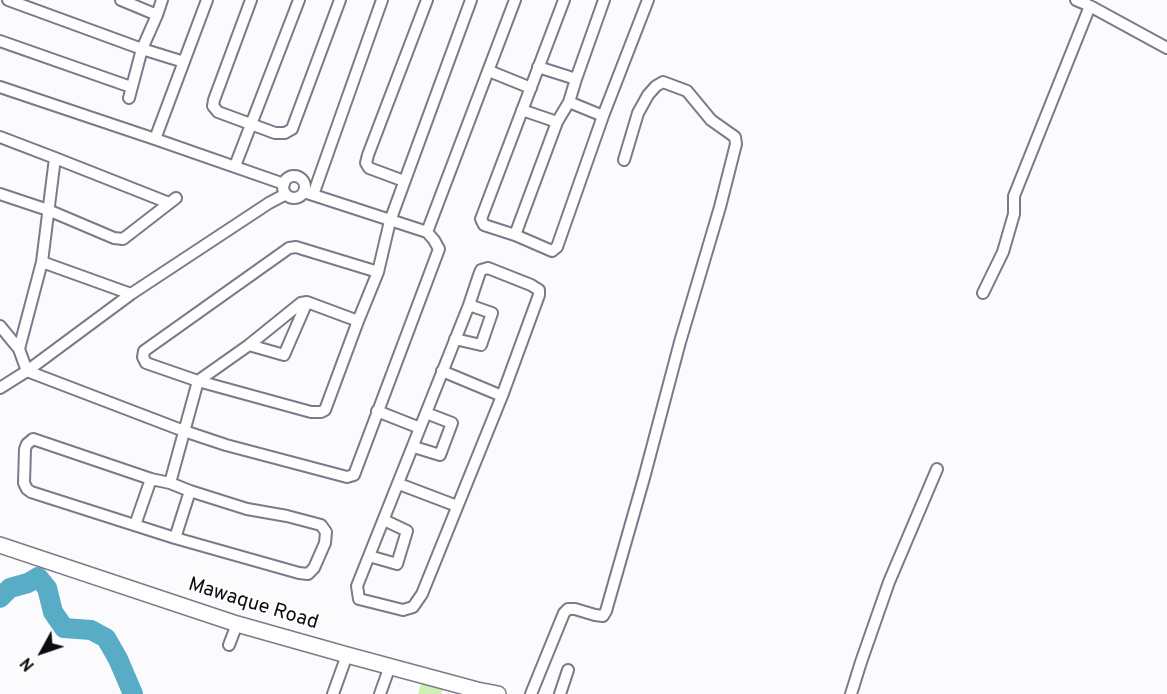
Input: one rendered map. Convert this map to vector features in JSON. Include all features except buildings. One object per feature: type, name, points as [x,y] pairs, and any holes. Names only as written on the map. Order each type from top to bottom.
[{"type":"main road","name":"Mawaque Road","points":[[0,545],[237,624],[498,694]]},
{"type":"street","points":[[8,0],[184,62]]},
{"type":"street","points":[[121,0],[158,15]]},
{"type":"street","points":[[0,41],[130,93],[142,49],[158,15],[162,0]]},
{"type":"street","points":[[155,139],[207,0]]},
{"type":"street","points":[[251,0],[213,106],[218,112],[275,133],[285,133],[292,129],[340,0]]},
{"type":"street","points":[[235,166],[299,0]]},
{"type":"street","points":[[309,194],[382,0]]},
{"type":"street","points":[[405,181],[369,168],[366,163],[427,0]]},
{"type":"street","points":[[378,272],[296,247],[289,248],[144,351],[143,357],[146,363],[198,381],[311,412],[325,410],[378,272],[390,221],[471,0]]},
{"type":"street","points":[[564,0],[481,219],[484,225],[552,251],[557,247],[603,116],[648,0]]},
{"type":"street","points":[[515,235],[557,122],[569,102],[604,0]]},
{"type":"street","points":[[1076,0],[1167,48]]},
{"type":"street","points":[[427,232],[489,71],[511,1]]},
{"type":"street","points":[[983,293],[1003,252],[1014,214],[1014,196],[1090,6]]},
{"type":"street","points":[[538,67],[576,79]]},
{"type":"street","points":[[489,71],[531,88]]},
{"type":"street","points":[[531,694],[564,613],[568,609],[574,609],[603,616],[606,611],[736,144],[735,137],[711,120],[687,91],[663,82],[648,95],[638,113],[624,160]]},
{"type":"street","points":[[0,87],[235,166],[285,189],[289,196],[296,198],[309,194],[427,232],[439,249],[354,474],[347,477],[184,431],[27,371],[19,349],[0,326]]},
{"type":"street","points":[[569,102],[603,116]]},
{"type":"street","points":[[522,110],[557,122]]},
{"type":"street","points":[[0,137],[173,201],[123,239],[114,238],[48,210],[0,194]]},
{"type":"street","points":[[19,349],[42,262],[55,158]]},
{"type":"street","points":[[0,391],[131,294],[269,203],[285,189],[288,178],[295,176],[304,181],[309,194]]},
{"type":"street","points":[[42,262],[131,294]]},
{"type":"street","points":[[488,268],[539,290],[502,396],[422,594],[413,607],[403,610],[359,599],[357,586],[455,339],[481,270],[488,268]]},
{"type":"street","points":[[170,483],[198,381],[249,345],[298,305],[306,302],[358,321]]},
{"type":"street","points":[[249,345],[289,356],[306,302]]},
{"type":"street","points":[[455,339],[481,345],[492,312],[469,305]]},
{"type":"street","points":[[442,371],[502,396]]},
{"type":"street","points":[[377,411],[420,428]]},
{"type":"street","points":[[414,447],[440,455],[452,423],[426,413]]},
{"type":"street","points":[[33,439],[170,483],[247,509],[321,525],[326,532],[314,568],[308,574],[300,573],[175,538],[31,492],[24,483],[25,449],[33,439]]},
{"type":"street","points":[[851,694],[889,582],[937,469]]},
{"type":"street","points":[[135,525],[152,479]]},
{"type":"street","points":[[399,484],[457,506]]},
{"type":"street","points":[[175,538],[189,491]]},
{"type":"street","points":[[369,556],[397,564],[407,531],[384,520]]},
{"type":"street","points":[[229,645],[237,624]]},
{"type":"street","points":[[333,694],[347,655]]},
{"type":"street","points":[[380,694],[390,666]]},
{"type":"street","points":[[560,694],[568,670]]},
{"type":"green space","points":[[422,681],[443,688],[441,694],[418,694]]},
{"type":"waterway","points":[[0,598],[10,588],[28,583],[38,577],[47,588],[53,612],[64,628],[91,630],[106,638],[133,694]]}]
